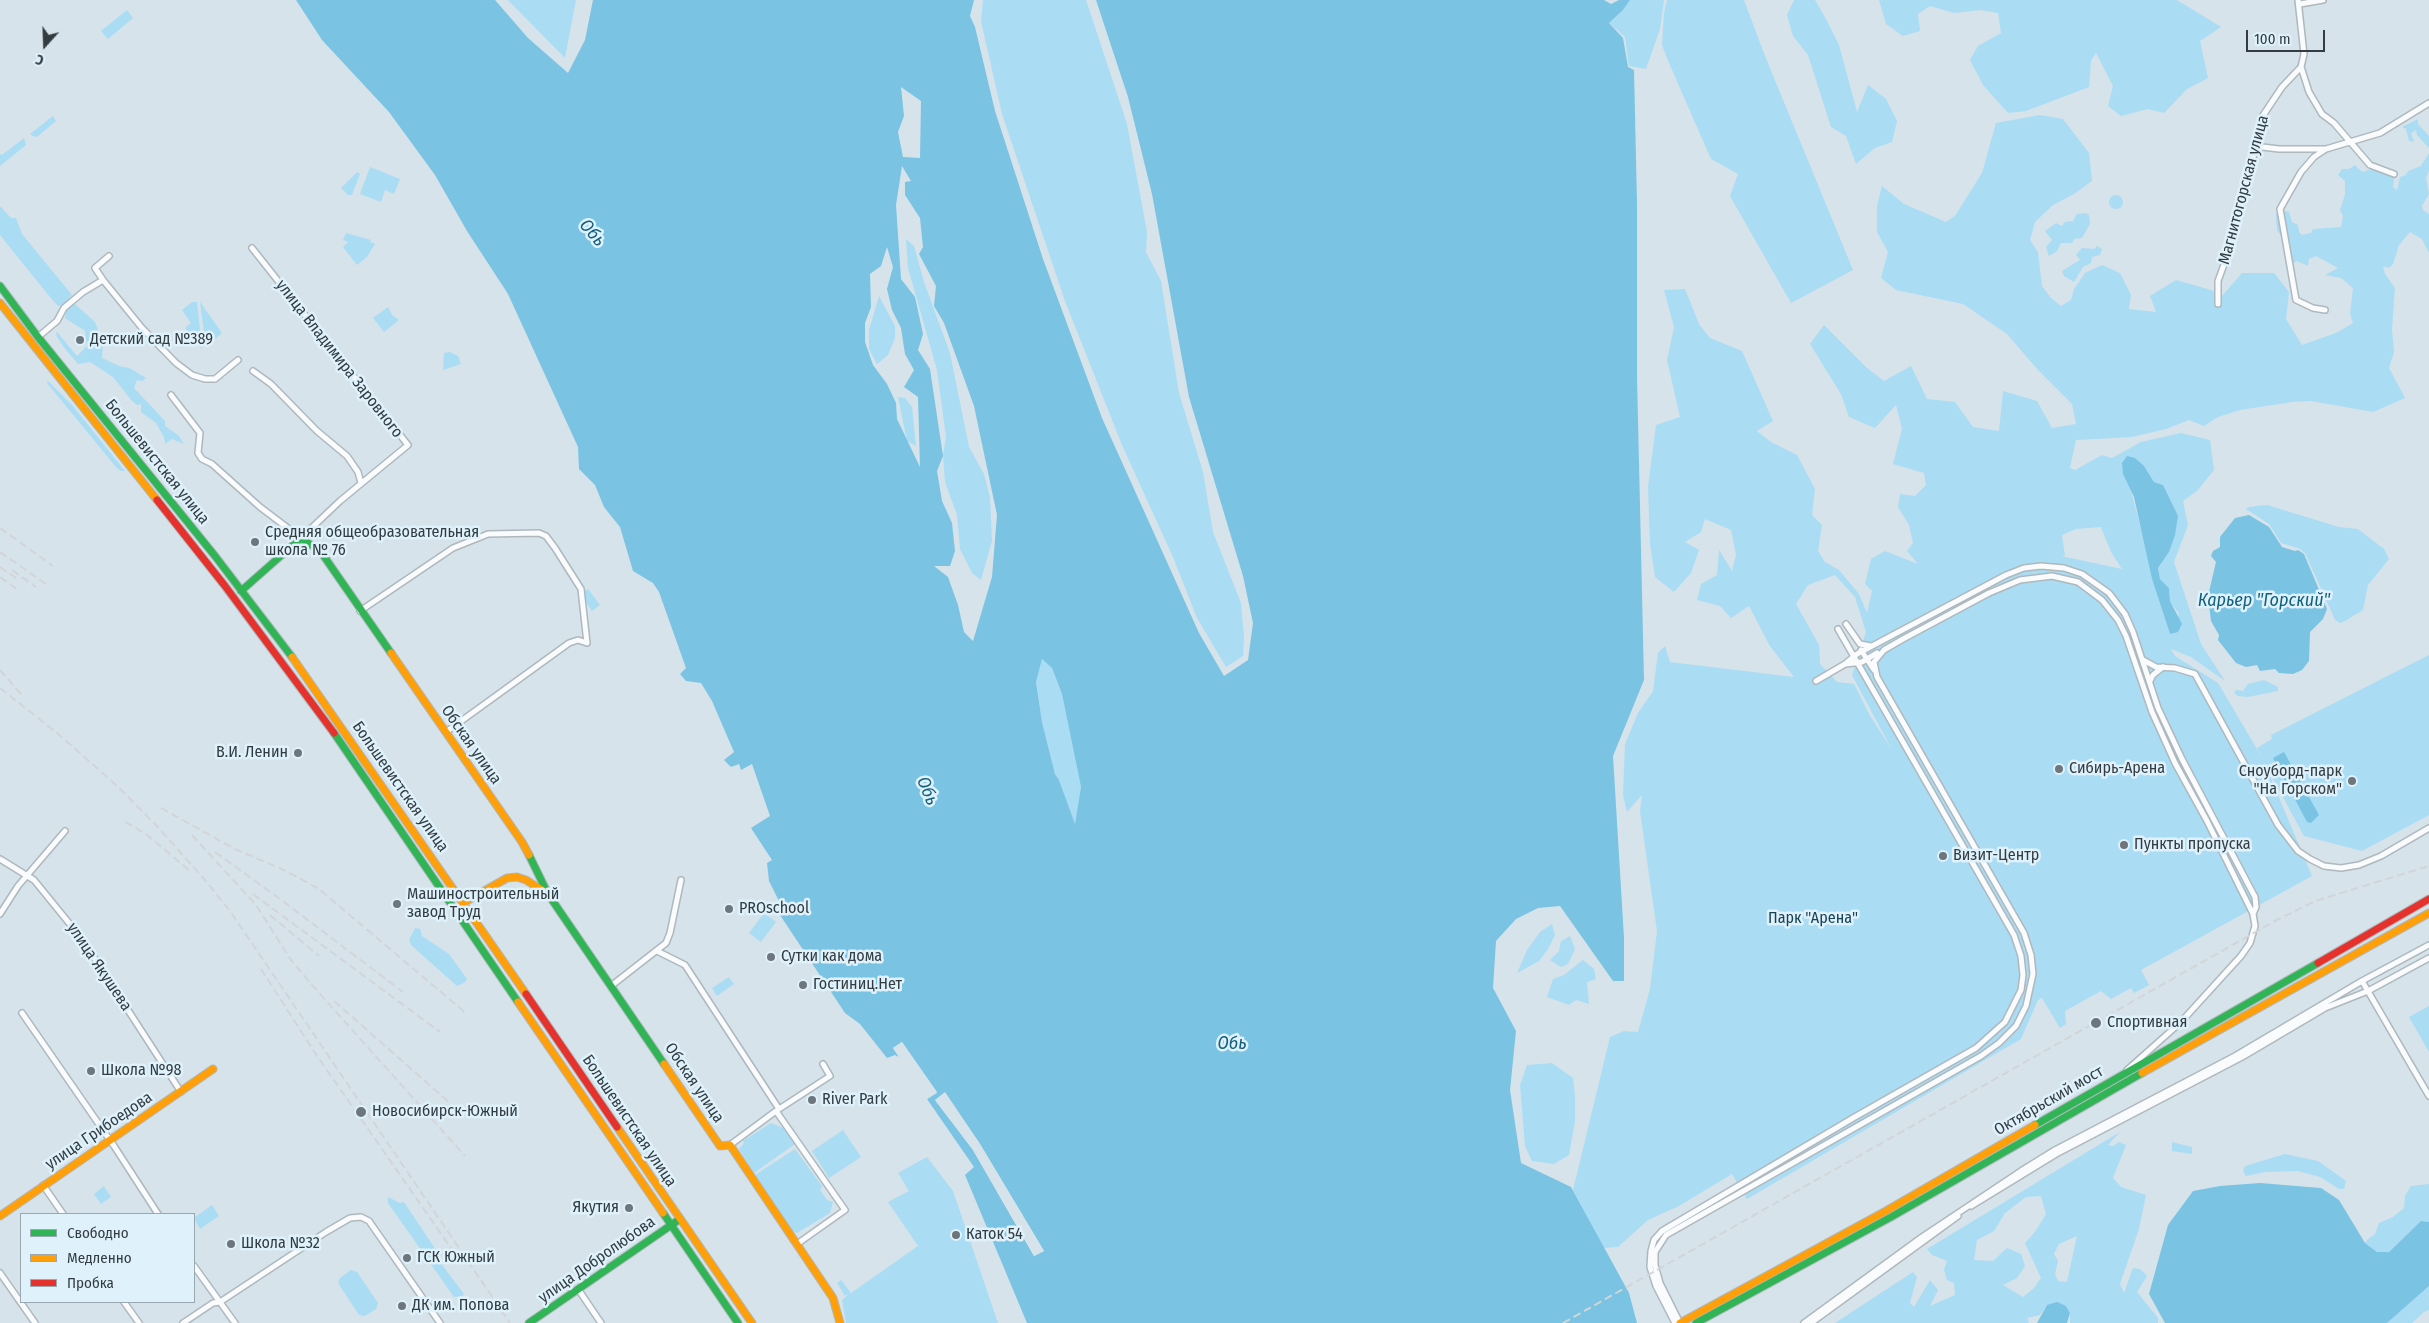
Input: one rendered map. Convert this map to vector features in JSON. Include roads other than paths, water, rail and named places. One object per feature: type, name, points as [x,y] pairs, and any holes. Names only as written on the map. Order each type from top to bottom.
[{"type":"main road","name":"Большевистская улица","points":[[0,286],[38,338],[81,389],[241,591],[314,687],[752,1323]]},
{"type":"main road","name":"Большевистская улица","points":[[0,303],[225,586],[294,678],[738,1323]]},
{"type":"main road","points":[[241,591],[301,538]]},
{"type":"main road","name":"Обская улица","points":[[301,538],[321,552],[360,611],[522,842],[548,894],[720,1146],[730,1145]]},
{"type":"main road","points":[[463,904],[507,878],[526,880],[548,894]]},
{"type":"main road","name":"Октябрьский мост","points":[[1699,1318],[2429,900]]},
{"type":"main road","name":"Октябрьский мост","points":[[1680,1323],[1699,1318],[1891,1217],[2123,1083],[2429,913]]},
{"type":"main road","name":"улица Грибоедова","points":[[0,1216],[213,1069]]},
{"type":"main road","points":[[730,1145],[832,1298],[838,1309],[840,1323]]},
{"type":"main road","name":"улица Добролюбова","points":[[529,1323],[537,1320],[578,1289],[680,1219]]},
{"type":"street","points":[[2323,0],[2299,2],[2304,54],[2301,68],[2315,104],[2370,165],[2394,174]]},
{"type":"street","name":"Магнитогорская улица","points":[[2218,304],[2218,281],[2230,248],[2247,185],[2254,146],[2262,117],[2282,86],[2301,68]]},
{"type":"street","points":[[2254,146],[2279,150],[2326,149],[2380,133],[2429,103]]},
{"type":"street","points":[[2325,310],[2313,308],[2296,300],[2280,209],[2301,172],[2314,157],[2326,149]]},
{"type":"street","name":"улица Владимира Заровного","points":[[252,248],[408,445],[361,484]]},
{"type":"street","points":[[109,256],[95,268],[142,328],[176,363],[192,375],[205,379],[215,379],[238,360]]},
{"type":"street","points":[[38,338],[57,321],[64,308],[83,292],[103,280]]},
{"type":"street","points":[[253,370],[271,384],[317,431],[347,456],[358,472],[361,484],[301,538]]},
{"type":"street","name":"Обская улица","points":[[171,395],[200,433],[198,453],[202,459],[212,464],[260,506],[301,538]]},
{"type":"street","points":[[360,611],[453,548],[488,534],[539,532],[546,536],[583,593],[587,643],[578,640],[569,643],[446,732]]},
{"type":"street","points":[[1861,657],[1874,645],[1986,585],[2024,568],[2041,566],[2064,568],[2089,578],[2108,593],[2124,614],[2133,632],[2158,708],[2182,760],[2256,901],[2253,914]]},
{"type":"street","points":[[1816,681],[1845,664],[1861,657],[1875,655],[1989,593],[2020,580],[2038,577],[2064,578],[2078,582],[2102,600],[2118,620],[2126,636],[2142,684],[2175,763],[2207,821],[2253,914],[2255,926],[2250,943],[2241,956],[2181,1022],[2118,1077]]},
{"type":"street","points":[[1986,585],[1989,593]]},
{"type":"street","points":[[1915,623],[1919,630]]},
{"type":"street","points":[[1846,624],[1855,640],[1864,673]]},
{"type":"street","points":[[1680,1323],[1660,1283],[1655,1266],[1656,1252],[1666,1235],[1981,1056],[1999,1043],[2016,1026],[2030,992],[2033,974],[2031,955],[2024,933],[1874,671],[1847,644],[1838,629]]},
{"type":"street","points":[[2126,636],[2133,632]]},
{"type":"street","points":[[1855,640],[1860,644],[1874,645]]},
{"type":"street","points":[[1845,664],[1849,654],[1847,644]]},
{"type":"street","points":[[1874,671],[1874,662],[1884,650]]},
{"type":"street","points":[[2142,659],[2149,665],[2184,669],[2195,674],[2278,825],[2298,851],[2310,859],[2324,866],[2341,868],[2359,865],[2381,856],[2429,828]]},
{"type":"street","points":[[1675,1323],[1656,1286],[1650,1267],[1654,1240],[1662,1231],[1844,1123],[1976,1048],[1993,1036],[2009,1017],[2021,990],[2023,975],[2021,956],[2014,935],[1864,673],[1857,666],[1845,664]]},
{"type":"street","points":[[2150,682],[2153,675],[2163,667]]},
{"type":"street","points":[[2142,684],[2150,682]]},
{"type":"street","points":[[1929,786],[1936,781]]},
{"type":"street","points":[[2207,821],[2213,817]]},
{"type":"street","points":[[0,914],[18,886],[65,831]]},
{"type":"street","name":"улица Якушева","points":[[0,859],[34,880],[82,938],[181,1092]]},
{"type":"street","points":[[1976,867],[1984,863]]},
{"type":"street","points":[[611,986],[664,945],[669,936],[681,880]]},
{"type":"street","points":[[1804,1323],[1922,1236],[2055,1150],[2235,1056],[2362,981],[2429,945]]},
{"type":"street","points":[[657,951],[685,965],[777,1110],[845,1210],[797,1244]]},
{"type":"street","points":[[1811,1323],[1971,1206],[2056,1154],[2242,1057],[2325,1008],[2368,990],[2429,958]]},
{"type":"street","points":[[2362,981],[2429,1096]]},
{"type":"street","points":[[22,1013],[110,1140],[157,1213]]},
{"type":"street","points":[[730,1145],[777,1110],[830,1076],[822,1064]]},
{"type":"street","points":[[43,1185],[62,1213]]},
{"type":"street","points":[[183,1323],[213,1303],[220,1302],[350,1218],[361,1217],[369,1221],[440,1323]]},
{"type":"street","points":[[195,1267],[235,1323]]},
{"type":"street","points":[[0,1273],[20,1302]]},
{"type":"street","points":[[578,1289],[601,1323]]},
{"type":"street","points":[[21,1303],[35,1323]]},
{"type":"street","points":[[125,1303],[139,1323]]},
{"type":"water","name":"Обь","points":[[296,0],[495,0],[528,38],[568,73],[585,40],[593,0],[974,0],[970,16],[975,27],[995,111],[1043,259],[1102,418],[1199,633],[1224,676],[1248,660],[1253,623],[1243,576],[1189,397],[1152,194],[1128,97],[1096,0],[1604,0],[1611,4],[1619,0],[1630,0],[1623,10],[1609,23],[1623,38],[1628,67],[1634,70],[1637,203],[1637,377],[1644,680],[1613,756],[1624,938],[1624,981],[1613,981],[1560,906],[1538,908],[1516,919],[1496,941],[1493,988],[1516,1031],[1510,1090],[1521,1163],[1571,1187],[1629,1293],[1637,1323],[1027,1323],[965,1175],[974,1167],[927,1099],[937,1092],[902,1042],[893,1048],[899,1057],[895,1055],[887,1058],[860,1024],[845,1013],[776,909],[779,901],[769,881],[767,863],[772,860],[751,828],[770,816],[752,764],[741,770],[739,764],[731,767],[724,760],[734,752],[712,701],[701,683],[686,681],[680,674],[686,668],[659,592],[653,583],[633,571],[620,527],[604,507],[595,485],[579,469],[578,447],[508,294],[467,231],[435,175],[389,112],[322,40]],"holes":[[[901,87],[921,101],[920,158],[903,157],[898,132],[904,116]],[[902,166],[911,181],[905,182],[905,195],[920,218],[923,247],[919,254],[936,286],[934,306],[944,323],[974,406],[997,515],[992,577],[973,641],[964,632],[958,605],[948,577],[934,566],[950,566],[955,551],[952,523],[942,501],[937,471],[943,456],[930,369],[918,350],[923,334],[915,297],[901,279],[896,205]],[[887,247],[893,267],[887,289],[892,310],[901,328],[905,354],[914,370],[904,387],[918,397],[920,467],[897,419],[896,403],[887,384],[873,365],[865,342],[865,323],[871,307],[870,274],[881,266]],[[1042,659],[1052,668],[1062,694],[1081,787],[1075,824],[1055,774],[1042,722],[1036,682]],[[945,1093],[980,1144],[1044,1251],[1034,1256],[973,1150],[935,1100]]]},
{"type":"water","points":[[2127,456],[2135,458],[2144,466],[2154,482],[2163,485],[2178,516],[2175,535],[2169,552],[2158,568],[2160,579],[2169,588],[2170,601],[2182,624],[2178,632],[2170,634],[2152,579],[2134,497],[2123,474],[2122,463]]},
{"type":"water","name":"Карьер \"Горский\"","points":[[2249,515],[2269,527],[2282,547],[2295,551],[2298,550],[2304,554],[2327,609],[2323,619],[2310,632],[2309,661],[2302,670],[2293,674],[2279,673],[2275,669],[2260,671],[2257,665],[2246,667],[2236,663],[2218,640],[2219,635],[2211,621],[2208,596],[2216,562],[2211,556],[2213,551],[2220,547],[2220,537],[2235,518]]},
{"type":"water","points":[[2284,752],[2319,815],[2311,823],[2307,822],[2273,758]]},
{"type":"water","points":[[2260,1183],[2321,1188],[2339,1200],[2365,1243],[2377,1252],[2389,1252],[2421,1221],[2429,1222],[2429,1286],[2387,1323],[2165,1323],[2149,1294],[2168,1225],[2193,1191],[2220,1186]]},
{"type":"water","points":[[2057,1302],[2066,1306],[2070,1313],[2067,1323],[2037,1323],[2047,1305]]},
{"type":"railway","points":[[0,528],[53,566]]},
{"type":"railway","points":[[0,552],[46,584]]},
{"type":"railway","points":[[0,567],[16,578]]},
{"type":"railway","points":[[12,570],[36,587]]},
{"type":"railway","points":[[0,577],[18,590]]},
{"type":"railway","points":[[0,670],[21,694]]},
{"type":"railway","points":[[0,688],[57,733],[115,784],[157,826],[230,911],[510,1323]]},
{"type":"railway","points":[[161,808],[235,849],[286,871],[319,889],[467,1014]]},
{"type":"railway","points":[[125,822],[146,834],[190,871]]},
{"type":"railway","points":[[192,835],[256,905],[291,960],[312,985],[465,1156]]},
{"type":"railway","points":[[215,852],[403,992]]},
{"type":"railway","points":[[1563,1323],[2275,921],[2315,901],[2429,866]]},
{"type":"railway","points":[[253,894],[440,1032]]},
{"type":"railway","points":[[270,915],[319,956]]},
{"type":"railway","points":[[261,969],[315,1053],[451,1248]]},
{"type":"railway","points":[[334,1001],[450,1103]]},
{"type":"place","name":"Детский сад №389","points":[[80,340]]},
{"type":"place","name":"Средняя общеобразовательная школа № 76","points":[[255,542]]},
{"type":"place","name":"В.И. Ленин","points":[[298,753]]},
{"type":"place","name":"Сибирь-Арена","points":[[2059,769]]},
{"type":"place","name":"Сноуборд-парк \"На Горском\"","points":[[2352,781]]},
{"type":"place","name":"Пункты пропуска","points":[[2124,845]]},
{"type":"place","name":"Визит-Центр","points":[[1943,856]]},
{"type":"place","name":"Машиностроительный завод Труд","points":[[397,904]]},
{"type":"place","name":"PROschool","points":[[729,909]]},
{"type":"place","name":"Сутки как дома","points":[[771,957]]},
{"type":"place","name":"Гостиниц.Нет","points":[[803,985]]},
{"type":"place","name":"Спортивная","points":[[2096,1023]]},
{"type":"place","name":"Школа №98","points":[[91,1071]]},
{"type":"place","name":"River Park","points":[[812,1100]]},
{"type":"place","name":"Новосибирск-Южный","points":[[361,1112]]},
{"type":"place","name":"Якутия","points":[[629,1208]]},
{"type":"place","name":"Каток 54","points":[[956,1235]]},
{"type":"place","name":"Школа №32","points":[[231,1244]]},
{"type":"place","name":"ГСК Южный","points":[[407,1258]]},
{"type":"place","name":"ДК им. Попова","points":[[402,1306]]},
{"type":"park label","name":"Парк \"Арена\"","points":[[1813,919]]}]
